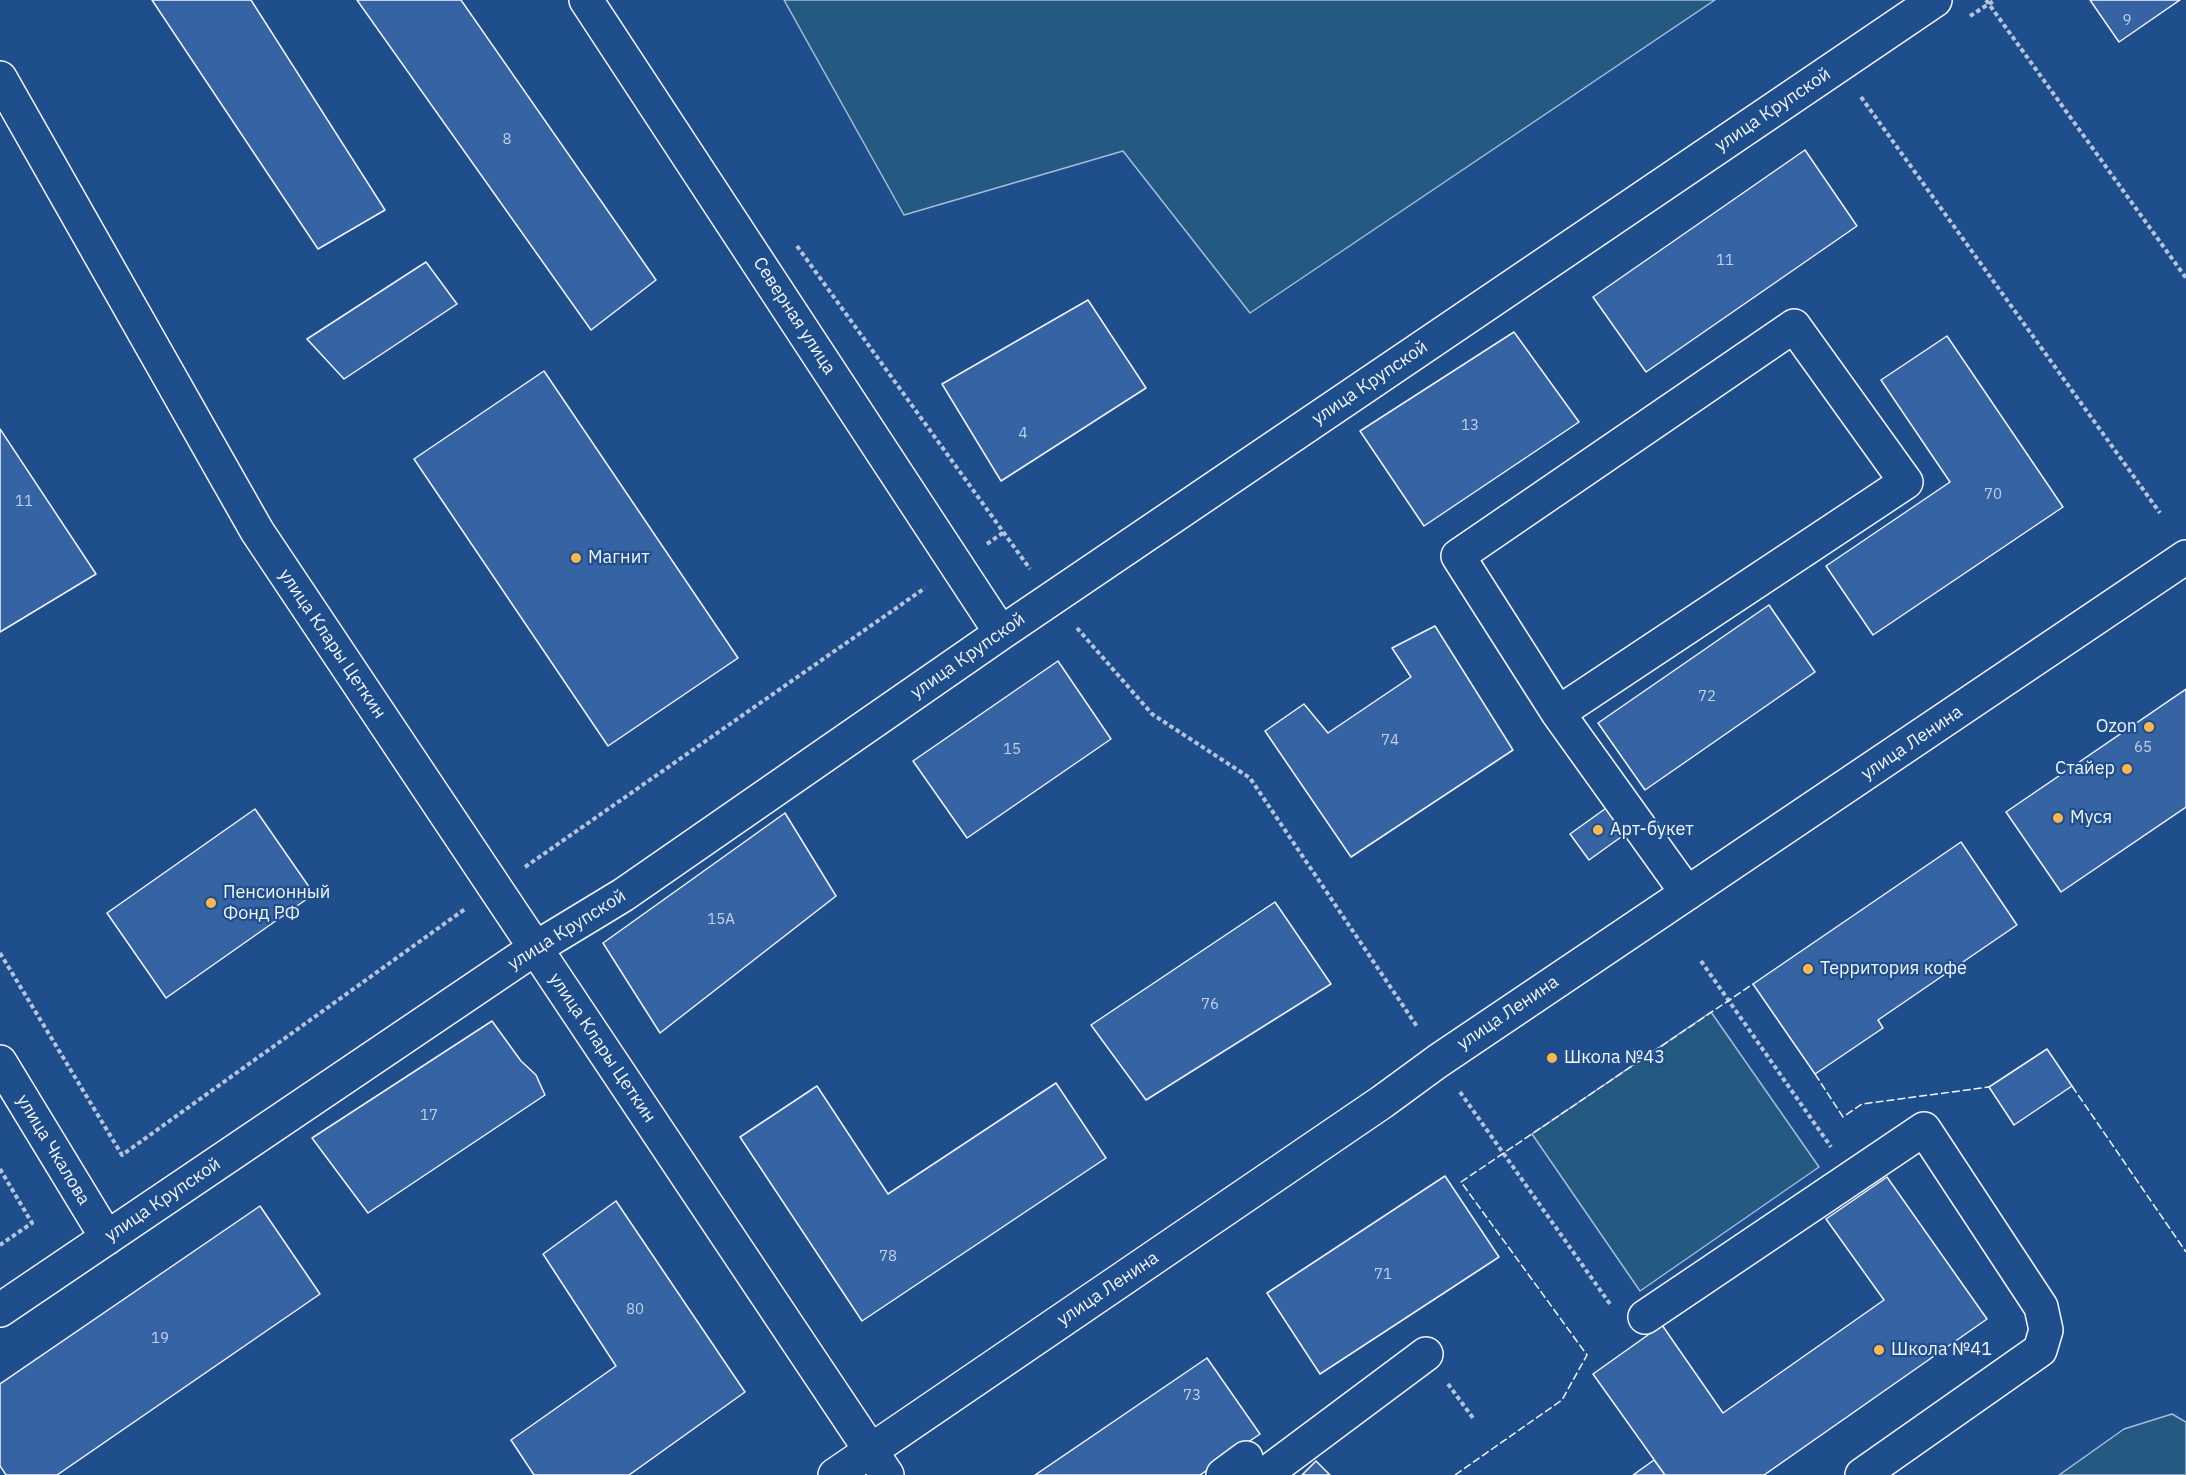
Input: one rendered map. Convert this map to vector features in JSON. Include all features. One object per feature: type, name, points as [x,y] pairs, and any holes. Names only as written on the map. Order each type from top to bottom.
[{"type":"street","name":"Северная улица","points":[[586,0],[1001,633]]},
{"type":"street","name":"улица Крупской","points":[[0,1310],[534,949],[622,895],[1001,633],[1935,0]]},
{"type":"street","name":"улица Клары Цеткин","points":[[0,78],[257,531],[879,1463]]},
{"type":"street","points":[[1558,713],[1906,482],[1794,326],[1458,556],[1558,713],[1687,893]]},
{"type":"street","name":"улица Ленина","points":[[835,1475],[879,1463],[1687,893],[2186,557]]},
{"type":"street","name":"улица Чкалова","points":[[0,1062],[107,1238]]},
{"type":"street","points":[[1645,1317],[1924,1129],[2041,1307],[2046,1330],[2040,1350],[1862,1475]]},
{"type":"street","points":[[1245,1469],[1426,1354]]},
{"type":"path","points":[[1986,0],[2186,278]]},
{"type":"path","points":[[1839,66],[2160,513]]},
{"type":"path","points":[[0,953],[122,1155],[494,888],[1004,532]]},
{"type":"path","points":[[1701,960],[1853,1178]]},
{"type":"path","points":[[1470,1107],[1629,1329],[1645,1317]]},
{"type":"path","points":[[0,1169],[33,1223],[0,1245]]},
{"type":"shaded area","points":[[784,0],[1715,0],[1250,313],[1123,151],[904,215]]},
{"type":"shaded area","points":[[1711,1012],[1819,1167],[1640,1291],[1532,1134]]},
{"type":"shaded area","points":[[2172,1414],[2186,1422],[2186,1475],[2059,1475],[2124,1429]]},
{"type":"building","points":[[152,0],[251,0],[385,210],[318,249]]},
{"type":"building","points":[[357,0],[461,0],[656,280],[591,330]]},
{"type":"building","points":[[2090,0],[2180,0],[2119,42]]},
{"type":"building","points":[[1805,150],[1857,226],[1646,372],[1593,297]]},
{"type":"building","points":[[426,262],[457,304],[344,379],[307,339]]},
{"type":"building","points":[[1088,300],[1146,388],[1001,481],[942,384]]},
{"type":"building","points":[[1514,332],[1579,422],[1424,526],[1360,431]]},
{"type":"building","points":[[1947,336],[2063,507],[1873,635],[1826,566],[1950,482],[1881,380]]},
{"type":"building","name":"Магнит","points":[[544,371],[738,658],[608,746],[414,459]]},
{"type":"building","points":[[0,429],[96,574],[0,632]]},
{"type":"building","points":[[1769,605],[1815,672],[1645,790],[1598,723]]},
{"type":"building","points":[[1435,626],[1513,750],[1351,857],[1265,731],[1304,704],[1328,733],[1411,677],[1392,648]]},
{"type":"building","points":[[1058,661],[1111,739],[967,838],[913,761]]},
{"type":"building","points":[[2186,689],[2186,807],[2061,892],[2006,812]]},
{"type":"building","points":[[1609,806],[1628,832],[1589,860],[1570,834]]},
{"type":"building","name":"Пенсионный Фонд РФ","points":[[255,809],[314,894],[166,998],[107,913]]},
{"type":"building","points":[[785,813],[836,896],[660,1033],[603,943]]},
{"type":"building","points":[[1961,842],[2017,925],[1878,1020],[1883,1028],[1815,1074],[1753,984]]},
{"type":"building","points":[[1275,902],[1331,984],[1146,1100],[1091,1025]]},
{"type":"building","points":[[492,1021],[521,1061],[536,1075],[545,1095],[368,1213],[312,1138]]},
{"type":"building","points":[[2047,1049],[2072,1086],[2014,1125],[1989,1087]]},
{"type":"building","points":[[1056,1083],[1106,1158],[862,1321],[740,1137],[817,1086],[888,1194]]},
{"type":"building","points":[[1445,1176],[1499,1257],[1320,1374],[1267,1293]]},
{"type":"building","name":"Школа №41","points":[[1887,1177],[1987,1319],[1764,1475],[1665,1475],[1593,1374],[1662,1325],[1723,1413],[1884,1300],[1826,1219]]},
{"type":"building","points":[[616,1201],[745,1392],[629,1475],[534,1475],[511,1440],[616,1366],[543,1254]]},
{"type":"building","points":[[260,1206],[320,1294],[57,1475],[6,1475],[0,1466],[0,1384]]},
{"type":"building","points":[[1207,1358],[1260,1434],[1200,1475],[1035,1475]]},
{"type":"building","points":[[1654,1460],[1665,1475],[1633,1475]]},
{"type":"building","points":[[1316,1461],[1330,1475],[1302,1475]]},
{"type":"fence","points":[[1455,1475],[1562,1400],[1587,1355],[1461,1182],[1753,984]]},
{"type":"fence","points":[[1815,1074],[1843,1117],[1862,1104],[1989,1087]]},
{"type":"fence","points":[[2072,1086],[2186,1252]]},
{"type":"place","name":"Магнит","points":[[576,558]]},
{"type":"place","name":"Ozon","points":[[2149,727]]},
{"type":"place","name":"Стайер","points":[[2127,769]]},
{"type":"place","name":"Муся","points":[[2058,818]]},
{"type":"place","name":"Арт-букет","points":[[1598,830]]},
{"type":"place","name":"Пенсионный Фонд РФ","points":[[211,903]]},
{"type":"place","name":"Территория кофе","points":[[1808,969]]},
{"type":"place","name":"Школа №43","points":[[1552,1058]]},
{"type":"place","name":"Школа №41","points":[[1879,1350]]}]
